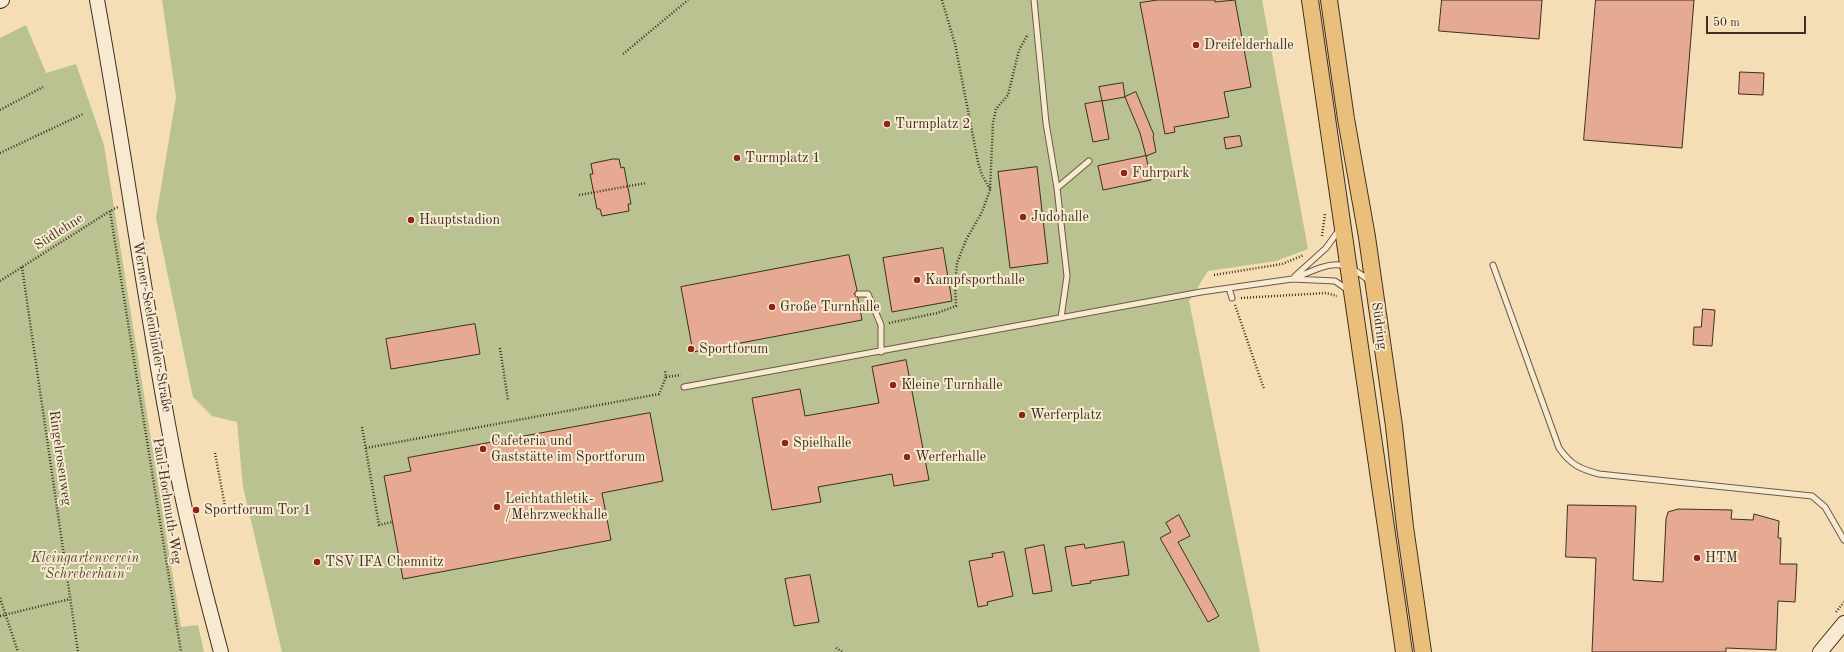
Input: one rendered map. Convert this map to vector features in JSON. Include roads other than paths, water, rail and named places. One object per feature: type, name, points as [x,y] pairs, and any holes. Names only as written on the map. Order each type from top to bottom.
[{"type":"main road","name":"Werner-Seelenbinder-Straße","points":[[97,0],[115,98],[130,203],[175,461],[221,652]]},
{"type":"main road","name":"Südring","points":[[1310,0],[1404,652]]},
{"type":"main road","name":"Südring","points":[[1329,0],[1346,119],[1374,284],[1397,447],[1405,527],[1423,652]]},
{"type":"main road","points":[[1820,652],[1844,623]]},
{"type":"lane","points":[[1034,0],[1046,123],[1057,188],[1067,276],[1061,318]]},
{"type":"lane","points":[[1057,188],[1089,161]]},
{"type":"lane","points":[[1292,279],[1326,248],[1343,224]]},
{"type":"lane","points":[[1292,279],[1333,264],[1348,267],[1363,275],[1374,284]]},
{"type":"lane","points":[[1493,265],[1559,448],[1567,459],[1585,470],[1599,474],[1812,496],[1825,507],[1844,540]]},
{"type":"lane","points":[[684,387],[1229,288],[1292,279],[1335,281],[1353,295]]},
{"type":"lane","points":[[1229,288],[1232,298]]},
{"type":"lane","points":[[858,294],[868,294],[881,325],[881,352]]},
{"type":"place","name":"Dreifelderhalle","points":[[1196,45]]},
{"type":"place","name":"Turmplatz 2","points":[[887,124]]},
{"type":"place","name":"Turmplatz 1","points":[[737,158]]},
{"type":"place","name":"Fuhrpark","points":[[1124,173]]},
{"type":"place","name":"Judohalle","points":[[1023,217]]},
{"type":"place","name":"Hauptstadion","points":[[411,220]]},
{"type":"place","name":"Kampfsporthalle","points":[[917,280]]},
{"type":"place","name":"Große Turnhalle","points":[[772,307]]},
{"type":"place","name":"Sportforum","points":[[691,349]]},
{"type":"place","name":"Kleine Turnhalle","points":[[893,385]]},
{"type":"place","name":"Werferplatz","points":[[1022,415]]},
{"type":"place","name":"Spielhalle","points":[[785,443]]},
{"type":"place","name":"Cafeteria und Gaststätte im Sportforum","points":[[483,449]]},
{"type":"place","name":"Werferhalle","points":[[907,457]]},
{"type":"place","name":"Leichtathletik- /Mehrzweckhalle","points":[[497,507]]},
{"type":"place","name":"Sportforum Tor 1","points":[[196,510]]},
{"type":"place","name":"HTM","points":[[1697,558]]},
{"type":"place","name":"TSV IFA Chemnitz","points":[[317,562]]},
{"type":"park label","name":"Kleingartenverein \"Schreberhain\"","points":[[85,566]]}]
